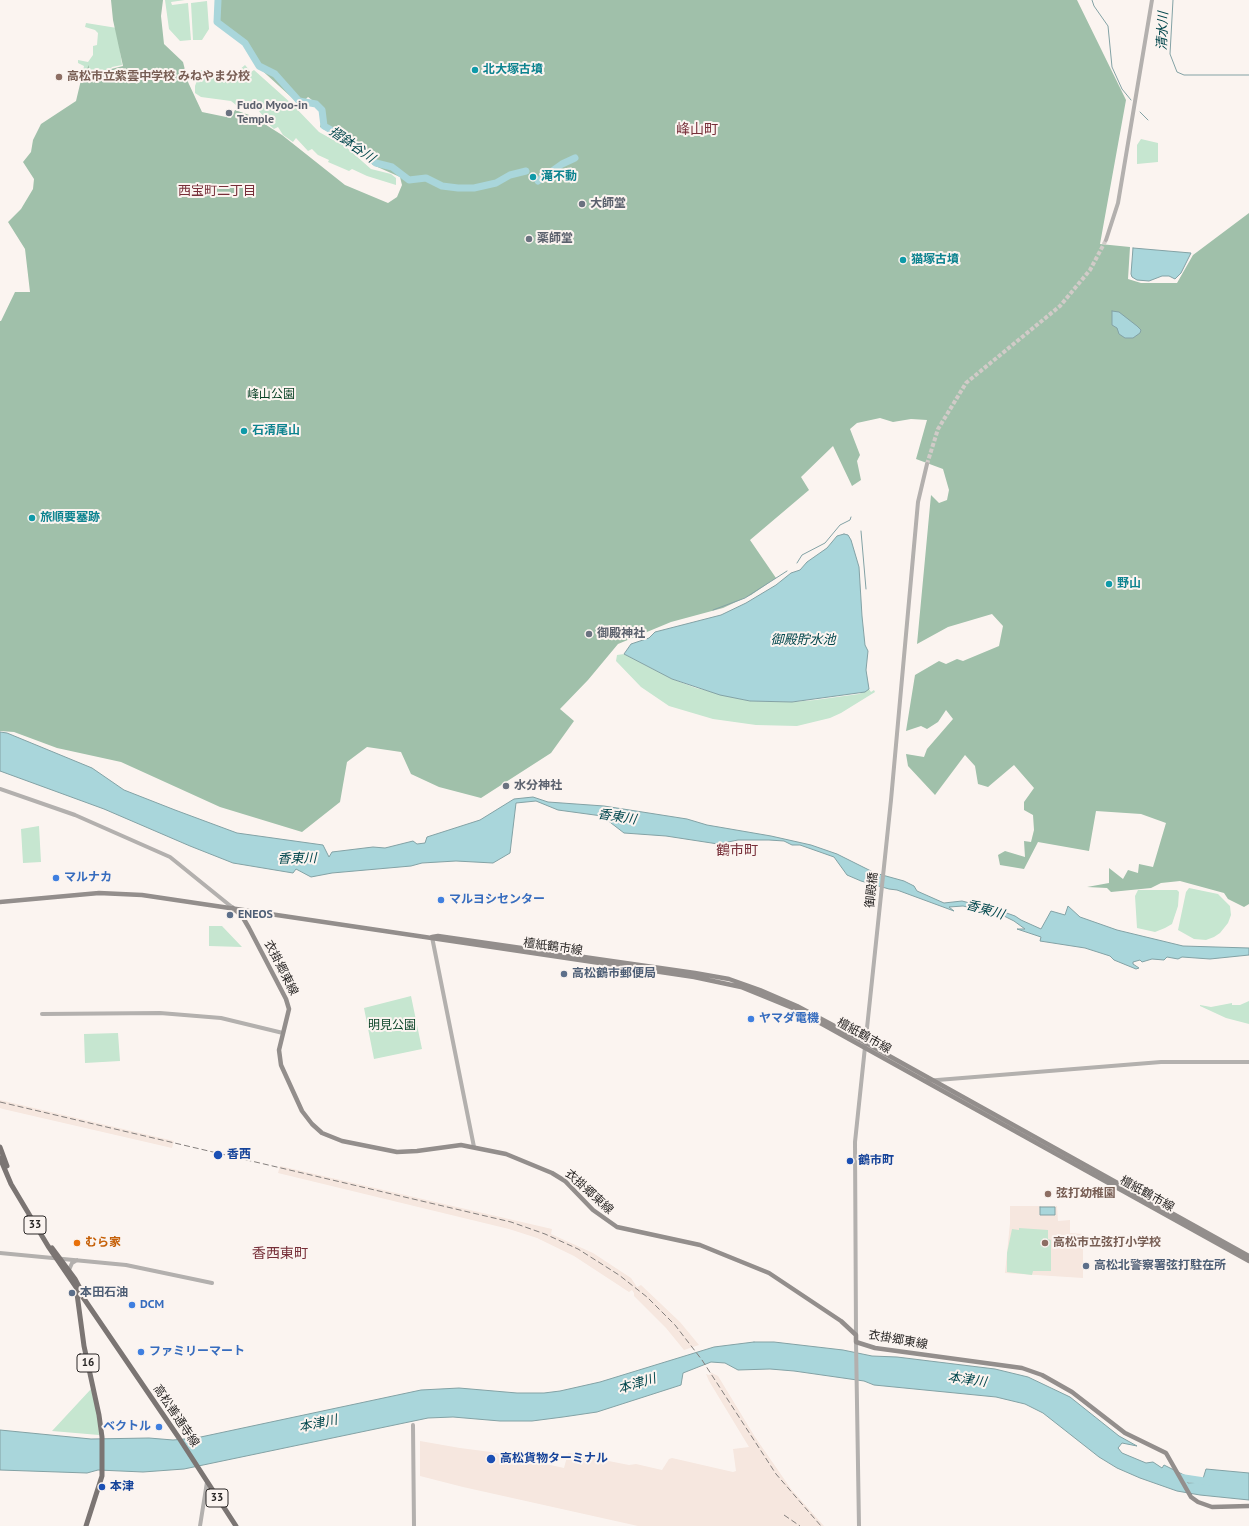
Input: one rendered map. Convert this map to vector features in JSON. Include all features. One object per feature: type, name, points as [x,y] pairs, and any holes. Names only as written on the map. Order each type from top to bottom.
[{"type":"main road","points":[[0,902],[117,892],[233,908]]},
{"type":"main road","name":"檀紙鶴市線","points":[[233,908],[432,937],[438,940],[687,976],[728,984],[771,998],[933,1080],[1249,1256]]},
{"type":"main road","name":"衣掛郷東線","points":[[233,908],[242,916],[249,928],[286,999],[289,1009],[279,1055],[287,1080],[306,1117],[322,1133],[342,1141],[397,1152],[453,1146],[474,1147],[506,1154],[558,1176],[565,1181],[596,1213],[618,1228],[700,1245],[769,1273],[833,1315],[856,1335],[856,1342],[875,1348],[996,1364],[1034,1372],[1072,1392],[1114,1426],[1132,1438],[1159,1448],[1170,1457],[1191,1497],[1207,1506],[1249,1506]]},
{"type":"main road","name":"檀紙鶴市線","points":[[866,1046],[925,1081],[1249,1261]]},
{"type":"main road","name":"高松善通寺線","points":[[0,1147],[8,1170],[23,1201],[50,1244],[62,1259],[63,1268],[76,1288],[82,1302],[97,1320],[179,1438],[236,1526]]},
{"type":"main road","name":"高松善通寺線","points":[[0,1158],[11,1184],[75,1279],[82,1302]]},
{"type":"main road","name":"高松善通寺線","points":[[75,1279],[76,1288]]},
{"type":"main road","name":"16","points":[[82,1302],[102,1437],[103,1472],[100,1486],[86,1526]]},
{"type":"street","points":[[1106,240],[1118,203],[1152,0]]},
{"type":"street","name":"御殿橋","points":[[856,1335],[854,1154],[886,851],[918,502],[927,464]]},
{"type":"street","points":[[0,789],[75,815],[170,857],[233,908]]},
{"type":"street","points":[[432,937],[474,1147]]},
{"type":"street","points":[[42,1014],[160,1013],[221,1018],[283,1033]]},
{"type":"street","points":[[925,1081],[1161,1062],[1249,1062]]},
{"type":"street","points":[[0,1253],[79,1260],[153,1270],[212,1283]]},
{"type":"street","points":[[62,1259],[61,1264],[63,1268]]},
{"type":"street","points":[[69,1270],[72,1263],[79,1260]]},
{"type":"street","points":[[856,1342],[859,1526]]},
{"type":"street","points":[[413,1425],[414,1526]]},
{"type":"street","points":[[200,1526],[207,1482]]},
{"type":"shaded area","points":[[0,1100],[174,1141],[172,1148],[3,1109],[0,1108]]},
{"type":"shaded area","points":[[280,1166],[552,1229],[551,1234],[593,1253],[631,1278],[637,1287],[641,1285],[680,1322],[699,1345],[684,1350],[666,1328],[634,1296],[632,1290],[629,1292],[574,1256],[537,1238],[509,1229],[278,1173]]},
{"type":"shaded area","name":"高松市立弦打小学校","points":[[1010,1206],[1057,1206],[1058,1221],[1070,1220],[1070,1233],[1083,1234],[1083,1278],[1005,1273],[1010,1223]]},
{"type":"shaded area","points":[[710,1372],[718,1376],[755,1437],[791,1489],[824,1526],[638,1526],[420,1476],[420,1441],[491,1452],[564,1468],[568,1453],[629,1465],[636,1464],[662,1470],[669,1459],[672,1458],[733,1472],[736,1471],[733,1449],[749,1447],[709,1381],[706,1374],[711,1374]]},
{"type":"green space","name":"峰山公園","points":[[111,0],[163,0],[161,16],[164,44],[183,62],[188,82],[202,112],[231,118],[235,110],[252,116],[282,135],[345,185],[388,203],[397,197],[402,185],[400,177],[373,165],[351,146],[320,127],[322,119],[321,107],[308,97],[300,105],[256,65],[245,44],[223,30],[216,22],[214,18],[216,0],[1077,0],[1126,100],[1100,244],[1130,247],[1128,279],[1141,283],[1177,283],[1193,255],[1249,213],[1249,904],[1244,907],[1228,899],[1224,893],[1180,881],[1161,883],[1151,888],[1111,892],[1107,888],[1087,887],[1109,883],[1109,868],[1123,879],[1128,870],[1138,873],[1139,864],[1153,867],[1166,823],[1141,814],[1096,811],[1089,851],[1038,842],[1024,869],[1000,865],[998,855],[1005,851],[1025,857],[1024,841],[1031,842],[1034,830],[1033,815],[1024,810],[1024,802],[1034,788],[1014,765],[988,787],[978,784],[975,766],[965,755],[935,795],[908,766],[906,754],[924,757],[927,749],[953,719],[946,710],[938,722],[927,729],[921,726],[906,731],[915,675],[939,661],[946,664],[957,659],[963,661],[999,646],[1003,626],[992,614],[948,627],[917,644],[931,495],[939,503],[947,500],[949,490],[943,469],[916,459],[927,420],[911,419],[893,422],[880,418],[857,423],[850,429],[860,455],[857,461],[861,480],[852,486],[833,446],[801,477],[809,490],[750,540],[776,578],[751,595],[723,608],[671,622],[618,644],[588,680],[560,709],[574,721],[551,753],[481,798],[439,787],[411,774],[401,752],[367,747],[347,762],[340,802],[302,832],[220,807],[121,762],[57,748],[14,732],[0,731],[0,321],[15,292],[30,292],[25,249],[8,222],[21,209],[33,189],[34,179],[23,162],[31,152],[33,140],[41,124],[76,101],[81,80],[89,65],[89,74],[93,83],[107,70],[123,66],[113,20]]},
{"type":"green space","points":[[165,0],[185,0],[171,2],[172,5],[188,3],[191,40],[180,41],[169,29]]},
{"type":"green space","points":[[207,1],[209,29],[202,40],[193,40],[191,3]]},
{"type":"green space","points":[[86,23],[117,28],[122,65],[112,67],[107,73],[96,78],[90,78],[83,71],[84,66],[78,63],[78,60],[88,62],[93,55],[93,46],[97,45],[98,33],[95,30],[85,27]]},
{"type":"green space","points":[[245,65],[251,72],[254,70],[292,104],[319,132],[346,147],[371,169],[391,174],[396,178],[396,185],[367,176],[352,169],[349,171],[328,162],[329,160],[318,155],[312,149],[308,151],[296,138],[293,142],[283,135],[278,127],[274,129],[267,123],[258,110],[236,105],[231,101],[201,97],[195,93],[195,86],[201,70],[216,75],[224,83]]},
{"type":"green space","points":[[1141,139],[1158,143],[1158,162],[1137,164],[1137,145]]},
{"type":"green space","points":[[624,654],[672,679],[696,688],[750,701],[792,702],[859,694],[869,689],[871,692],[874,690],[875,692],[830,718],[797,726],[756,725],[713,719],[669,706],[641,687],[616,661],[617,655]]},
{"type":"green space","points":[[39,826],[41,862],[23,863],[21,829]]},
{"type":"green space","points":[[1189,888],[1218,894],[1230,906],[1231,915],[1228,923],[1220,933],[1214,937],[1206,940],[1194,939],[1178,930],[1186,892]]},
{"type":"green space","points":[[1138,890],[1177,890],[1179,892],[1178,906],[1172,924],[1155,932],[1137,928],[1135,896]]},
{"type":"green space","points":[[209,926],[222,926],[242,947],[209,946]]},
{"type":"green space","name":"明見公園","points":[[411,996],[422,1049],[374,1059],[364,1008]]},
{"type":"green space","points":[[1249,1001],[1249,1024],[1226,1018],[1200,1006],[1211,1007],[1232,1003],[1232,1005],[1240,1005]]},
{"type":"green space","points":[[118,1033],[120,1061],[85,1063],[84,1034]]},
{"type":"green space","points":[[1019,1228],[1048,1230],[1048,1239],[1051,1240],[1051,1271],[1033,1271],[1032,1275],[1007,1272],[1007,1253],[1012,1229],[1019,1230]]},
{"type":"green space","points":[[91,1389],[98,1417],[99,1435],[52,1431]]},
{"type":"water","points":[[1133,248],[1191,253],[1181,273],[1175,279],[1169,276],[1162,276],[1149,281],[1137,280],[1132,277],[1131,274]]},
{"type":"water","points":[[1112,311],[1119,312],[1137,326],[1141,330],[1140,333],[1133,338],[1125,338],[1119,334],[1117,328],[1112,325]]},
{"type":"water","name":"御殿貯水池","points":[[844,534],[848,535],[851,540],[859,567],[865,645],[868,651],[866,670],[869,689],[865,692],[792,702],[750,701],[720,695],[672,679],[624,654],[631,644],[649,638],[655,632],[721,615],[746,603],[776,585],[791,573],[800,570],[807,562],[827,548],[837,536]]},
{"type":"water","name":"香東川","points":[[0,732],[7,733],[92,768],[124,790],[175,810],[237,833],[323,845],[329,857],[332,852],[373,847],[385,848],[413,841],[417,844],[425,843],[427,837],[480,820],[514,799],[533,797],[548,802],[604,806],[687,819],[707,825],[771,836],[811,845],[837,854],[875,873],[904,881],[914,886],[917,891],[944,903],[962,901],[990,907],[1015,916],[1041,929],[1051,911],[1065,915],[1068,906],[1080,917],[1117,930],[1183,946],[1249,948],[1249,955],[1210,959],[1182,957],[1178,959],[1167,957],[1164,960],[1152,959],[1142,962],[1140,960],[1133,962],[1133,964],[1139,968],[1136,969],[1114,960],[1110,956],[1085,948],[1040,941],[1041,937],[1017,929],[1025,929],[1002,915],[963,906],[949,907],[954,911],[897,890],[861,881],[847,875],[834,857],[800,845],[792,845],[784,841],[769,840],[738,840],[718,844],[666,836],[624,833],[602,816],[558,810],[536,801],[516,803],[510,853],[493,863],[456,861],[422,863],[411,866],[332,873],[311,877],[296,869],[293,873],[233,863],[104,809],[0,771]]},
{"type":"water","points":[[1040,1207],[1055,1207],[1055,1215],[1040,1215]]},
{"type":"water","points":[[754,1342],[774,1342],[843,1350],[872,1356],[897,1357],[995,1369],[1028,1377],[1070,1397],[1119,1436],[1137,1446],[1122,1443],[1118,1448],[1122,1453],[1146,1463],[1153,1462],[1162,1468],[1164,1465],[1186,1476],[1188,1483],[1202,1482],[1206,1469],[1249,1473],[1249,1500],[1177,1491],[1140,1478],[1117,1468],[1099,1457],[1043,1413],[1025,1404],[996,1397],[874,1385],[864,1381],[794,1371],[770,1369],[738,1370],[725,1363],[711,1362],[683,1373],[681,1385],[597,1412],[532,1421],[500,1421],[453,1417],[428,1418],[184,1469],[143,1472],[98,1470],[87,1473],[0,1470],[0,1430],[91,1439],[149,1438],[173,1440],[196,1438],[421,1390],[459,1388],[517,1393],[544,1393],[560,1391],[600,1382],[714,1347]]},
{"type":"waterway","name":"摺鉢谷川","points":[[218,0],[217,22],[245,43],[259,66],[275,74],[299,101],[316,104],[322,110],[324,126],[349,140],[376,163],[392,167],[409,180],[426,178],[442,186],[458,188],[474,188],[496,183],[510,175],[526,171]]},
{"type":"waterway","points":[[1092,0],[1094,6],[1108,26],[1112,67],[1122,89],[1131,100]]},
{"type":"waterway","name":"清水川","points":[[1173,0],[1170,54],[1177,72],[1184,75],[1249,75]]},
{"type":"waterway","points":[[1140,112],[1148,120]]},
{"type":"waterway","name":"摺鉢谷川","points":[[538,181],[562,164],[575,158]]},
{"type":"waterway","points":[[797,563],[802,555],[825,543],[840,525],[850,520],[851,517]]},
{"type":"waterway","points":[[861,531],[866,589]]},
{"type":"waterway","points":[[713,610],[745,598],[787,571]]},
{"type":"waterway","name":"本津川","points":[[1178,1477],[1211,1482]]},
{"type":"tunnel","points":[[927,464],[938,429],[966,383],[1060,306],[1090,270],[1106,240]]},
{"type":"railway","points":[[0,1102],[511,1222],[545,1234],[578,1249],[619,1275],[647,1297],[675,1325],[702,1360],[776,1474],[821,1526]]},
{"type":"railway","points":[[784,1515],[800,1526]]},
{"type":"place","name":"北大塚古墳","points":[[475,70]]},
{"type":"place","name":"高松市立紫雲中学校 みねやま分校","points":[[59,77]]},
{"type":"place","name":"Fudo Myoo-in Temple","points":[[229,113]]},
{"type":"place","name":"滝不動","points":[[533,177]]},
{"type":"place","name":"大師堂","points":[[582,204]]},
{"type":"place","name":"薬師堂","points":[[529,239]]},
{"type":"place","name":"猫塚古墳","points":[[903,260]]},
{"type":"place","name":"石清尾山","points":[[244,431]]},
{"type":"place","name":"旅順要塞跡","points":[[32,518]]},
{"type":"place","name":"野山","points":[[1109,584]]},
{"type":"place","name":"御殿神社","points":[[589,634]]},
{"type":"place","name":"水分神社","points":[[506,786]]},
{"type":"place","name":"マルナカ","points":[[56,878]]},
{"type":"place","name":"マルヨシセンター","points":[[441,900]]},
{"type":"place","name":"ENEOS","points":[[230,915]]},
{"type":"place","name":"高松鶴市郵便局","points":[[564,974]]},
{"type":"place","name":"ヤマダ電機","points":[[751,1019]]},
{"type":"place","name":"香西","points":[[218,1155]]},
{"type":"place","name":"鶴市町","points":[[850,1161]]},
{"type":"place","name":"弦打幼稚園","points":[[1048,1194]]},
{"type":"place","name":"むら家","points":[[77,1243]]},
{"type":"place","name":"高松市立弦打小学校","points":[[1045,1243]]},
{"type":"place","name":"高松北警察署弦打駐在所","points":[[1086,1266]]},
{"type":"place","name":"本田石油","points":[[72,1293]]},
{"type":"place","name":"DCM","points":[[132,1305]]},
{"type":"place","name":"ファミリーマート","points":[[141,1352]]},
{"type":"place","name":"ベクトル","points":[[159,1427]]},
{"type":"place","name":"高松貨物ターミナル","points":[[491,1459]]},
{"type":"place","name":"本津","points":[[102,1487]]},
{"type":"district","name":"峰山町","points":[[697,130]]},
{"type":"district","name":"西宝町二丁目","points":[[217,191]]},
{"type":"district","name":"鶴市町","points":[[737,851]]},
{"type":"district","name":"香西東町","points":[[280,1254]]}]
